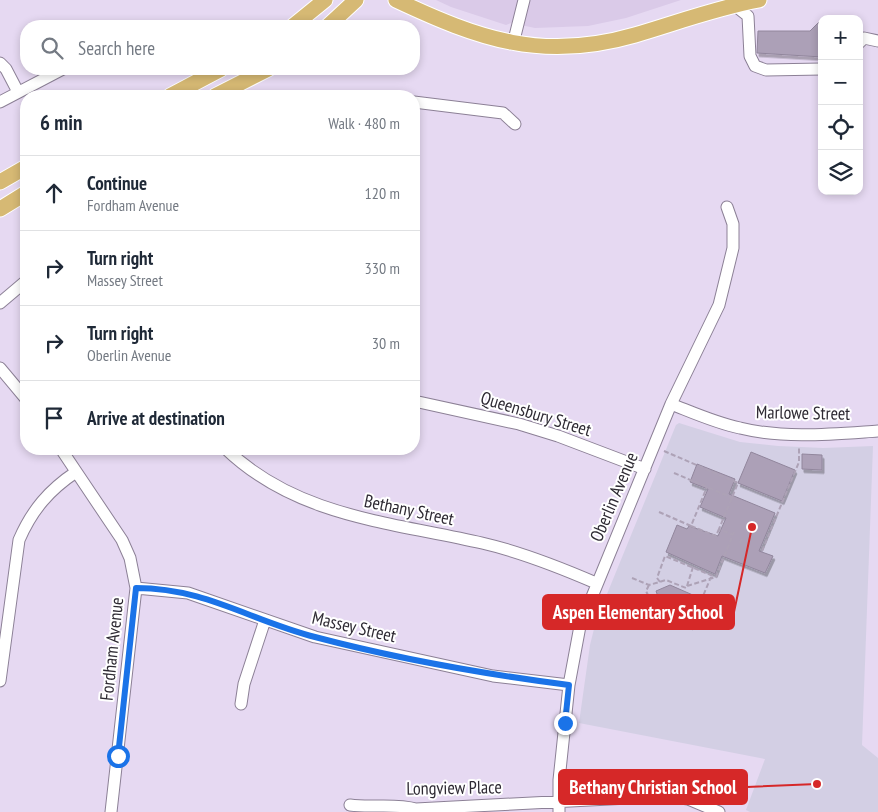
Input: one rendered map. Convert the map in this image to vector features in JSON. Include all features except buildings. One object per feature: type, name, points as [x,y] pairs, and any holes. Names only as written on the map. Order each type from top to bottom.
[{"type":"main road","points":[[300,20],[325,0]]},
{"type":"main road","points":[[334,20],[356,0]]},
{"type":"main road","points":[[396,0],[461,29],[513,44],[550,47],[593,45],[635,35],[734,2],[759,0]]},
{"type":"main road","points":[[181,90],[209,75]]},
{"type":"main road","points":[[227,90],[256,75]]},
{"type":"main road","points":[[0,182],[20,170]]},
{"type":"main road","points":[[0,209],[20,196]]},
{"type":"street","points":[[513,44],[524,0]]},
{"type":"street","points":[[734,2],[748,18],[750,56],[755,66],[766,70],[818,69]]},
{"type":"street","points":[[863,39],[878,41]]},
{"type":"street","points":[[0,63],[6,69],[18,92],[0,102]]},
{"type":"street","points":[[22,90],[51,75]]},
{"type":"street","points":[[420,103],[503,113],[515,124]]},
{"type":"street","name":"Oberlin Avenue","points":[[559,808],[569,685],[580,626],[596,583],[671,404],[719,305],[733,248],[733,224],[727,207]]},
{"type":"street","points":[[0,302],[20,286]]},
{"type":"street","points":[[0,368],[20,392]]},
{"type":"street","name":"Queensbury Street","points":[[420,402],[519,424],[558,436],[645,469]]},
{"type":"street","name":"Marlowe Street","points":[[671,404],[713,421],[764,432],[826,434],[878,431]]},
{"type":"street","name":"Fordham Avenue","points":[[66,455],[122,540],[130,558],[136,588],[111,812]]},
{"type":"street","name":"Bethany Street","points":[[234,455],[267,481],[315,505],[502,548],[596,583]]},
{"type":"street","points":[[0,681],[19,540],[28,519],[40,503],[52,490],[76,472]]},
{"type":"street","name":"Massey Street","points":[[136,588],[188,593],[315,638],[492,676],[569,685]]},
{"type":"street","points":[[241,704],[244,684],[265,620]]},
{"type":"street","name":"Longview Place","points":[[350,805],[367,807],[405,806],[416,809],[443,810],[559,808],[666,796],[688,799],[715,811]]},
{"type":"path","points":[[655,446],[738,482],[716,536],[659,512]]},
{"type":"path","points":[[762,551],[800,460],[800,448]]},
{"type":"path","points":[[674,474],[732,498]]},
{"type":"path","points":[[691,526],[707,487]]},
{"type":"path","points":[[716,576],[734,534],[719,529]]},
{"type":"path","points":[[740,543],[743,536]]},
{"type":"path","points":[[660,582],[657,578],[665,556],[716,576]]},
{"type":"path","points":[[687,586],[693,567]]},
{"type":"path","points":[[632,578],[649,585],[666,580],[686,588],[716,576]]},
{"type":"path","points":[[682,614],[678,624],[690,629],[706,622],[712,616],[712,605],[702,596],[711,577]]},
{"type":"path","points":[[649,585],[646,591],[657,614]]},
{"type":"path","points":[[665,617],[668,609]]},
{"type":"shaded area","points":[[436,0],[681,0],[626,18],[588,26],[535,28],[511,23],[506,25],[451,7]]},
{"type":"shaded area","points":[[679,423],[740,442],[823,448],[873,446],[862,745],[878,758],[878,812],[750,812],[746,810],[765,759],[579,723],[590,645],[596,621],[676,425]]},
{"type":"place","name":"Aspen Elementary School","points":[[752,527]]},
{"type":"place","name":"Bethany Christian School","points":[[817,784]]},
{"type":"route","points":[[118,756],[136,605],[136,588],[188,593],[315,638],[492,676],[569,685],[565,723]]}]
